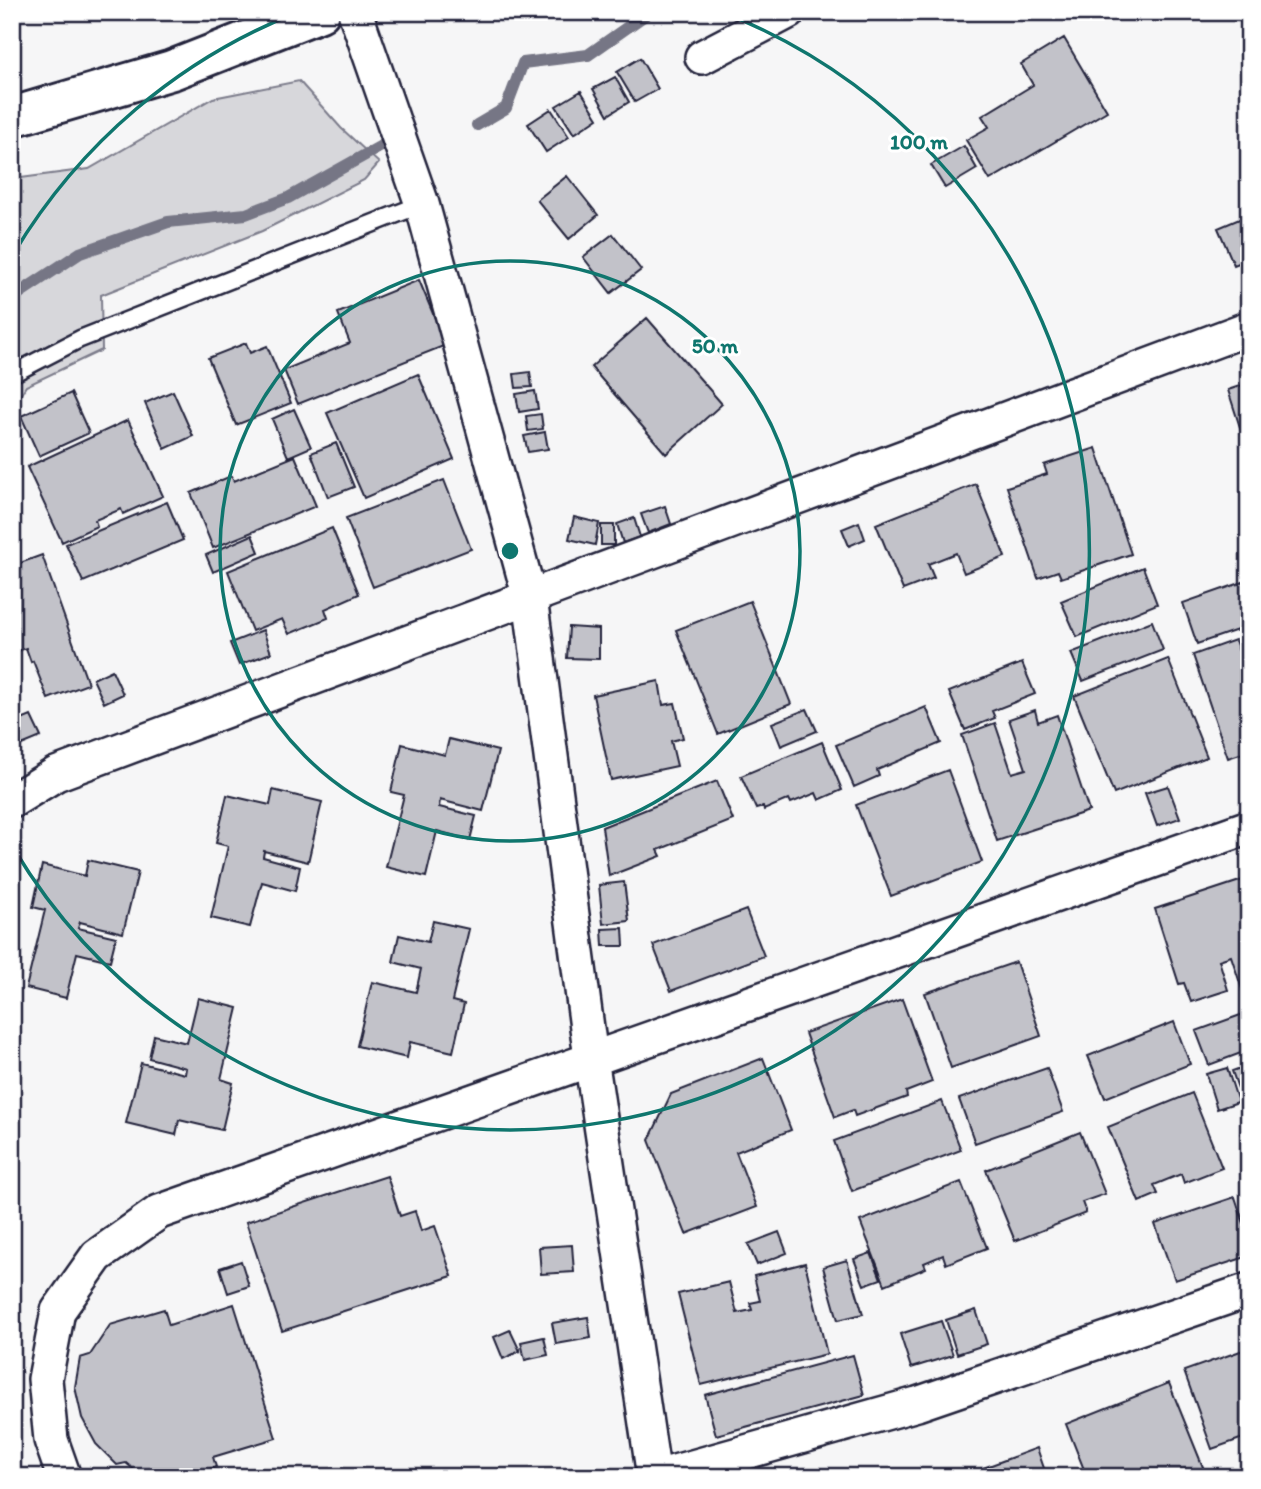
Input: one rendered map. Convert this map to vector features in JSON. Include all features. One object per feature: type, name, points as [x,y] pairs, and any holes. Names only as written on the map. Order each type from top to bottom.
[{"type":"main road","points":[[12,117],[172,70],[320,12]]},
{"type":"street","points":[[355,12],[422,204],[530,598],[591,1058],[655,1477],[917,1404],[1249,1290]]},
{"type":"street","points":[[702,57],[788,12]]},
{"type":"street","points":[[12,801],[56,774],[1249,328]]},
{"type":"street","points":[[64,1477],[51,1440],[45,1379],[58,1311],[97,1256],[159,1212],[1249,827]]},
{"type":"lane","points":[[12,374],[80,339],[422,204]]},
{"type":"shaded area","points":[[299,81],[341,128],[379,163],[364,180],[262,231],[101,295],[102,350],[26,386],[12,408],[12,183],[21,178],[89,169],[213,98]]},
{"type":"building","points":[[1064,38],[1107,111],[990,180],[966,140],[989,127],[982,116],[1033,85],[1021,64]]},
{"type":"building","points":[[640,58],[658,89],[635,102],[617,72]]},
{"type":"building","points":[[615,77],[629,102],[608,115],[593,89]]},
{"type":"building","points":[[581,91],[598,118],[574,134],[556,106]]},
{"type":"building","points":[[551,109],[569,137],[546,152],[528,124]]},
{"type":"building","points":[[964,146],[977,169],[945,188],[931,165]]},
{"type":"building","points":[[567,176],[598,215],[569,239],[537,200]]},
{"type":"building","points":[[1249,215],[1249,259],[1234,265],[1218,228]]},
{"type":"building","points":[[613,234],[641,270],[611,293],[583,257]]},
{"type":"building","points":[[419,280],[446,345],[298,404],[284,370],[350,343],[338,313]]},
{"type":"building","points":[[647,318],[722,404],[666,454],[591,367]]},
{"type":"building","points":[[246,343],[250,353],[267,346],[291,403],[236,425],[208,358]]},
{"type":"building","points":[[530,372],[532,387],[516,388],[514,374]]},
{"type":"building","points":[[418,374],[454,459],[364,498],[327,413]]},
{"type":"building","points":[[1249,383],[1249,452],[1248,452],[1228,390]]},
{"type":"building","points":[[173,391],[193,436],[165,449],[145,403]]},
{"type":"building","points":[[535,391],[538,409],[519,412],[516,394]]},
{"type":"building","points":[[71,393],[89,433],[39,456],[21,416]]},
{"type":"building","points":[[294,409],[311,447],[288,457],[272,419]]},
{"type":"building","points":[[541,414],[543,429],[528,431],[526,416]]},
{"type":"building","points":[[128,420],[163,496],[123,514],[121,509],[95,520],[97,526],[62,542],[27,467]]},
{"type":"building","points":[[545,432],[548,449],[528,452],[524,436]]},
{"type":"building","points":[[336,443],[354,487],[328,497],[311,453]]},
{"type":"building","points":[[1096,448],[1131,554],[1061,578],[1058,571],[1038,578],[1007,487],[1047,474],[1044,465]]},
{"type":"building","points":[[295,456],[316,506],[213,548],[191,493],[231,476],[234,481]]},
{"type":"building","points":[[444,480],[471,549],[373,587],[346,518]]},
{"type":"building","points":[[976,484],[1005,557],[964,573],[956,553],[928,564],[934,578],[903,590],[876,524]]},
{"type":"building","points":[[167,502],[183,540],[83,582],[66,544]]},
{"type":"building","points":[[665,506],[671,524],[648,533],[641,514]]},
{"type":"building","points":[[574,517],[599,523],[595,545],[569,539]]},
{"type":"building","points":[[634,518],[640,537],[623,543],[617,524]]},
{"type":"building","points":[[859,522],[865,539],[849,546],[842,529]]},
{"type":"building","points":[[601,525],[614,525],[614,545],[601,545]]},
{"type":"building","points":[[332,528],[359,594],[325,609],[328,618],[289,634],[282,619],[252,631],[228,571]]},
{"type":"building","points":[[252,535],[259,552],[213,572],[206,555]]},
{"type":"building","points":[[42,555],[88,684],[48,699],[26,648],[12,653],[12,566]]},
{"type":"building","points":[[1143,567],[1157,604],[1077,637],[1061,601]]},
{"type":"building","points":[[1249,580],[1249,626],[1197,644],[1183,603]]},
{"type":"building","points":[[750,601],[791,704],[718,734],[676,630]]},
{"type":"building","points":[[1152,621],[1163,650],[1083,681],[1071,653]]},
{"type":"building","points":[[569,627],[599,629],[599,659],[567,658]]},
{"type":"building","points":[[263,630],[271,653],[239,665],[230,643]]},
{"type":"building","points":[[1249,636],[1249,664],[1240,639]]},
{"type":"building","points":[[1235,640],[1249,680],[1249,751],[1228,758],[1193,655]]},
{"type":"building","points":[[1168,659],[1207,757],[1114,794],[1074,696]]},
{"type":"building","points":[[1022,663],[1035,694],[992,711],[995,718],[965,730],[949,692]]},
{"type":"building","points":[[112,670],[123,694],[104,703],[93,679]]},
{"type":"building","points":[[659,681],[663,705],[675,703],[683,738],[671,741],[677,766],[611,780],[593,695]]},
{"type":"building","points":[[926,707],[941,743],[877,770],[879,776],[854,787],[836,745]]},
{"type":"building","points":[[807,709],[817,731],[781,746],[772,723]]},
{"type":"building","points":[[1035,710],[1038,722],[1057,715],[1089,811],[997,841],[962,735],[995,723],[1012,773],[1026,769],[1009,719]]},
{"type":"building","points":[[31,716],[41,737],[12,749],[12,724]]},
{"type":"building","points":[[449,739],[498,751],[483,811],[440,800],[439,807],[476,816],[470,840],[437,831],[426,877],[386,867],[404,795],[391,792],[402,744],[445,755]]},
{"type":"building","points":[[822,742],[842,790],[819,800],[816,793],[791,803],[789,799],[764,810],[763,807],[756,809],[741,776]]},
{"type":"building","points":[[948,770],[982,862],[891,896],[856,805]]},
{"type":"building","points":[[717,781],[733,820],[658,850],[661,856],[609,876],[602,827]]},
{"type":"building","points":[[1168,786],[1180,818],[1157,826],[1145,793]]},
{"type":"building","points":[[273,790],[322,802],[308,862],[264,851],[263,857],[300,867],[295,891],[262,882],[250,927],[211,918],[228,846],[216,843],[227,795],[270,805]]},
{"type":"building","points":[[88,860],[138,872],[123,933],[80,922],[78,928],[116,937],[110,961],[77,953],[66,998],[26,988],[45,910],[33,907],[42,865],[85,876]]},
{"type":"building","points":[[1249,878],[1249,993],[1244,995],[1231,956],[1219,960],[1228,990],[1191,1002],[1184,983],[1179,984],[1155,909]]},
{"type":"building","points":[[624,882],[629,921],[603,924],[599,885]]},
{"type":"building","points":[[746,910],[764,956],[671,991],[653,945]]},
{"type":"building","points":[[433,921],[469,929],[452,1001],[464,1004],[453,1052],[410,1042],[407,1058],[357,1046],[372,982],[416,992],[421,969],[393,962],[399,935],[428,942]]},
{"type":"building","points":[[623,928],[624,946],[603,946],[602,929]]},
{"type":"building","points":[[1016,962],[1041,1036],[951,1068],[925,993]]},
{"type":"building","points":[[198,998],[238,1008],[221,1079],[233,1083],[222,1130],[179,1120],[176,1135],[126,1123],[141,1063],[185,1074],[186,1068],[149,1058],[154,1035],[187,1043]]},
{"type":"building","points":[[902,999],[932,1082],[906,1092],[907,1097],[855,1116],[853,1110],[835,1117],[805,1033]]},
{"type":"building","points":[[1249,1012],[1249,1050],[1209,1065],[1196,1031]]},
{"type":"building","points":[[1174,1022],[1190,1064],[1105,1098],[1088,1056]]},
{"type":"building","points":[[763,1058],[791,1130],[736,1152],[757,1207],[686,1234],[649,1140],[671,1094]]},
{"type":"building","points":[[1249,1065],[1249,1110],[1246,1111],[1232,1071]]},
{"type":"building","points":[[1047,1068],[1063,1112],[975,1143],[959,1099]]},
{"type":"building","points":[[1227,1068],[1238,1102],[1217,1109],[1206,1074]]},
{"type":"building","points":[[1192,1093],[1222,1168],[1184,1183],[1181,1174],[1154,1185],[1158,1194],[1139,1202],[1108,1127]]},
{"type":"building","points":[[942,1101],[961,1150],[852,1191],[834,1141]]},
{"type":"building","points":[[1249,1130],[1249,1157],[1241,1132]]},
{"type":"building","points":[[1080,1132],[1105,1194],[1082,1202],[1086,1213],[1015,1241],[986,1170]]},
{"type":"building","points":[[387,1176],[400,1216],[415,1211],[421,1231],[435,1226],[452,1276],[282,1331],[246,1222]]},
{"type":"building","points":[[961,1182],[987,1248],[946,1264],[943,1255],[924,1263],[926,1268],[885,1285],[860,1221]]},
{"type":"building","points":[[1235,1197],[1249,1239],[1249,1256],[1175,1280],[1155,1224]]},
{"type":"building","points":[[779,1232],[787,1253],[757,1265],[748,1244]]},
{"type":"building","points":[[572,1245],[574,1272],[541,1274],[539,1247]]},
{"type":"building","points":[[871,1253],[881,1279],[864,1285],[854,1259]]},
{"type":"building","points":[[847,1260],[863,1314],[838,1320],[823,1267]]},
{"type":"building","points":[[241,1261],[249,1286],[228,1293],[220,1268]]},
{"type":"building","points":[[805,1263],[827,1354],[701,1385],[678,1294],[729,1282],[737,1313],[752,1310],[750,1303],[760,1301],[754,1276]]},
{"type":"building","points":[[234,1304],[276,1438],[213,1457],[216,1467],[182,1477],[143,1477],[126,1463],[117,1465],[96,1444],[82,1418],[75,1387],[80,1358],[90,1355],[110,1325],[164,1309],[169,1325]]},
{"type":"building","points":[[976,1310],[987,1344],[957,1354],[946,1320]]},
{"type":"building","points":[[588,1317],[591,1338],[556,1344],[552,1323]]},
{"type":"building","points":[[941,1321],[953,1355],[911,1368],[900,1334]]},
{"type":"building","points":[[510,1330],[520,1351],[503,1359],[494,1337]]},
{"type":"building","points":[[544,1337],[548,1355],[525,1360],[521,1342]]},
{"type":"building","points":[[1249,1348],[1249,1436],[1212,1449],[1184,1371]]},
{"type":"building","points":[[853,1355],[864,1395],[716,1435],[705,1395]]},
{"type":"building","points":[[1169,1383],[1205,1472],[1194,1477],[1087,1477],[1066,1424]]},
{"type":"building","points":[[1037,1448],[1047,1477],[959,1477]]},
{"type":"waterway","points":[[477,125],[506,108],[523,63],[588,55],[649,12]]},
{"type":"waterway","points":[[12,298],[80,253],[168,222],[246,214],[288,198],[383,145]]}]
